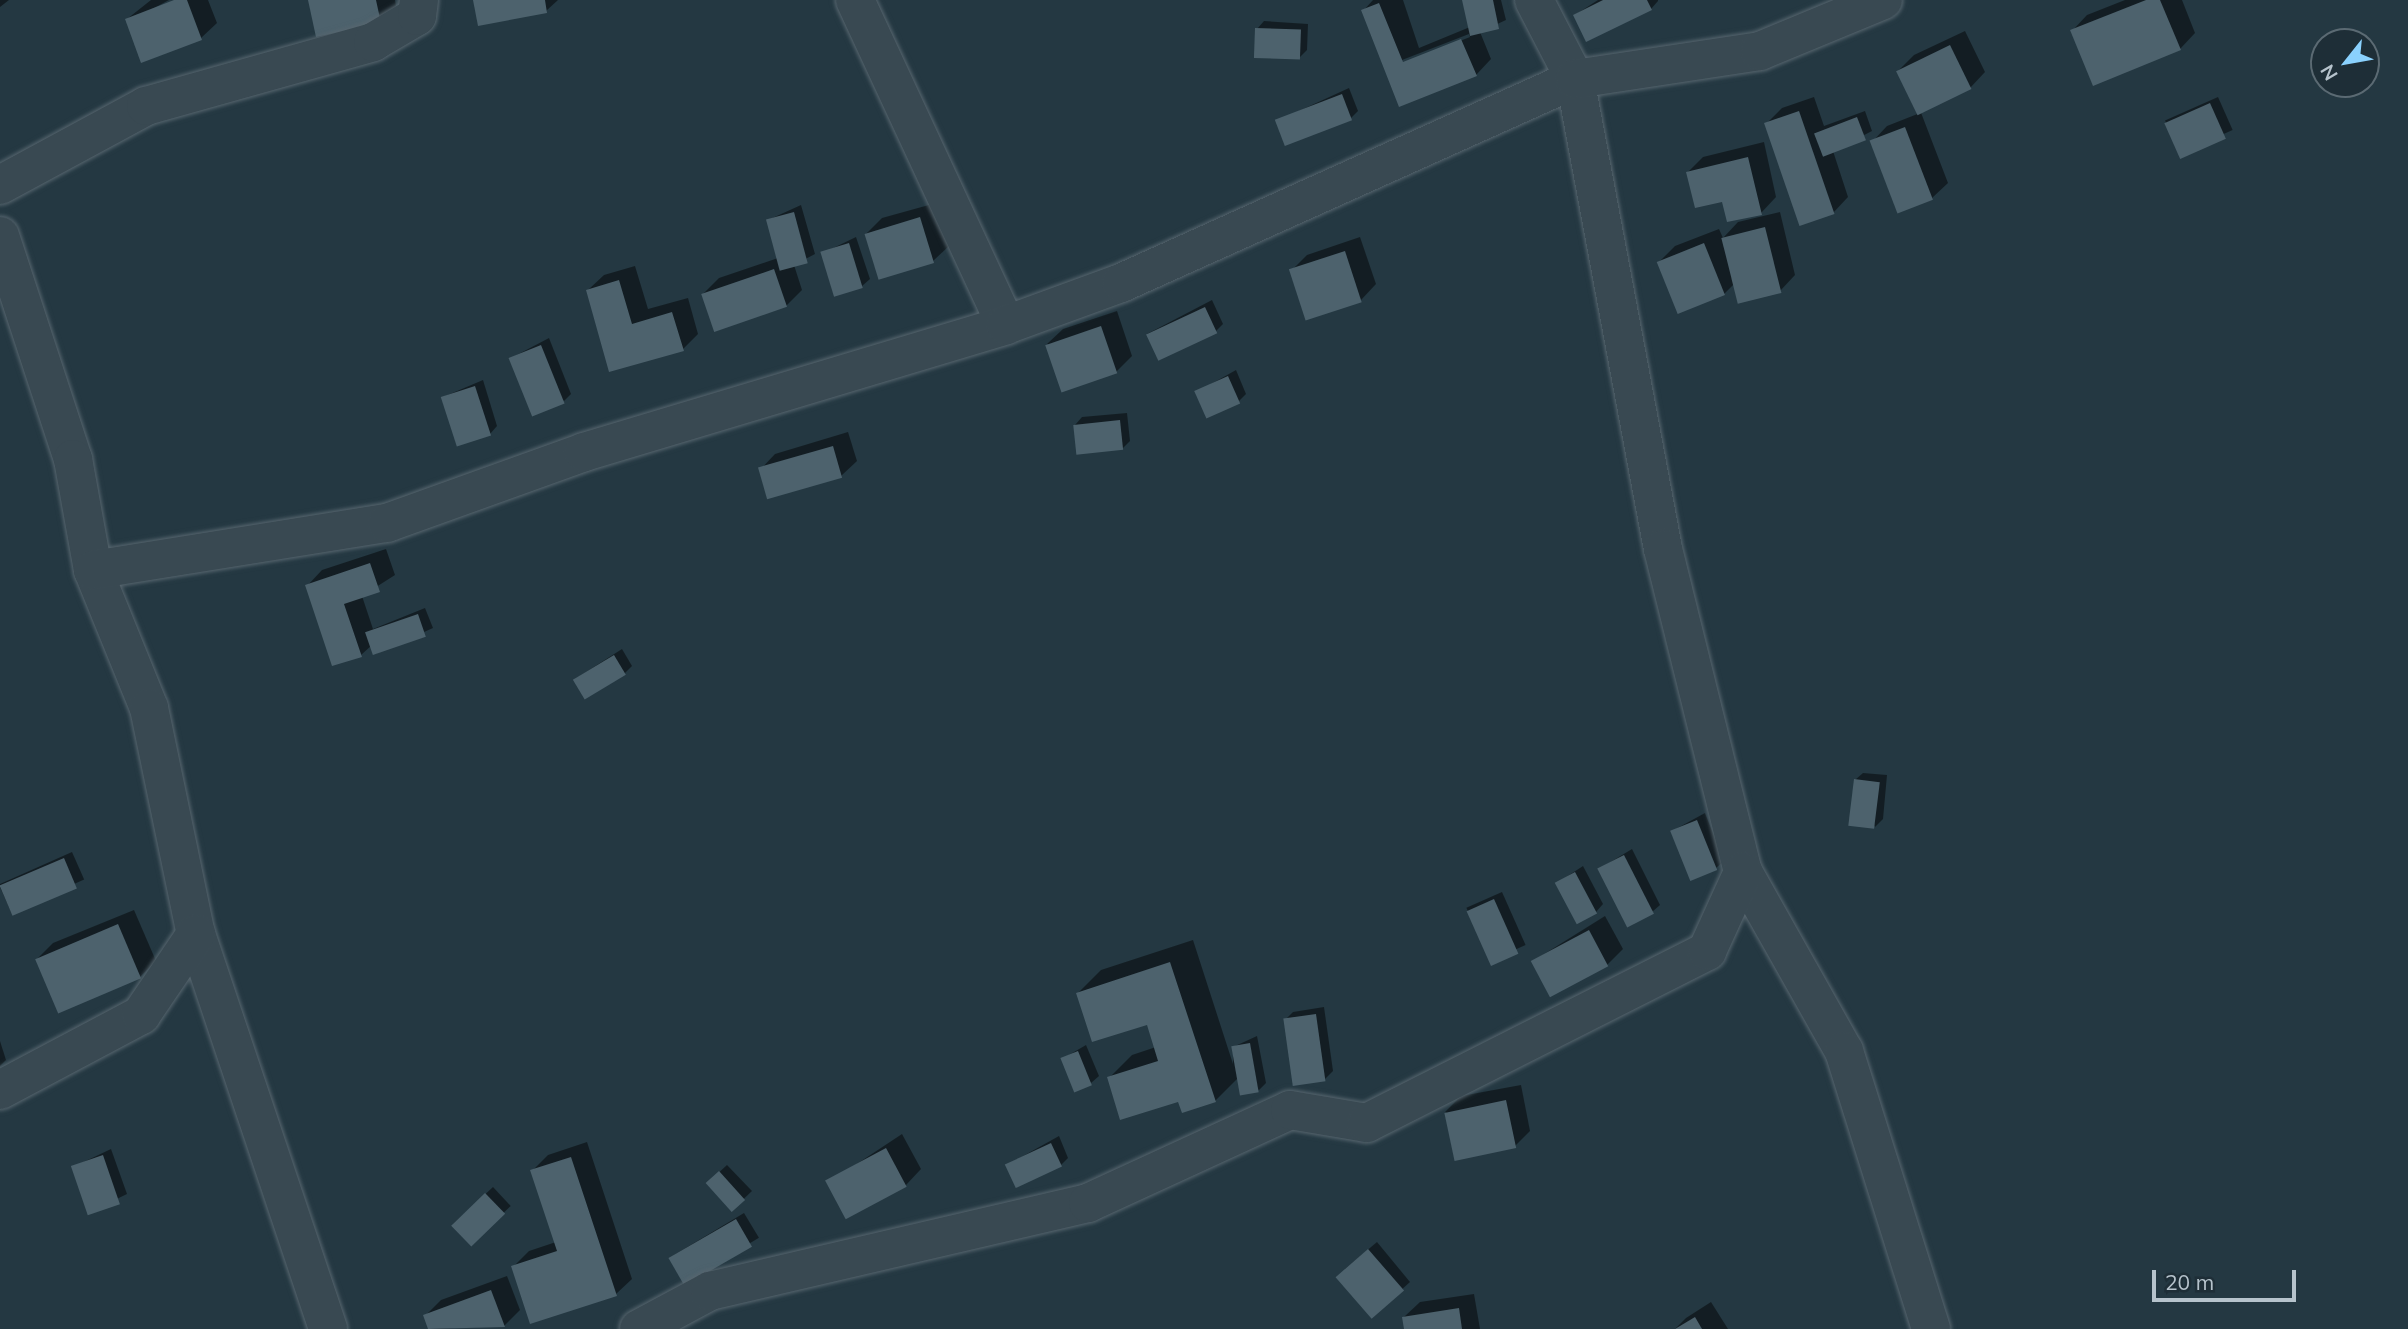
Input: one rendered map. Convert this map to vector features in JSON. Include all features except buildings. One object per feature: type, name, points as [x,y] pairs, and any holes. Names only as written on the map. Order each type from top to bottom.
[{"type":"street","points":[[0,185],[146,106],[373,42],[417,16],[419,0]]},
{"type":"street","points":[[855,0],[1006,325]]},
{"type":"street","points":[[1534,0],[1575,79],[1663,549],[1743,872],[1844,1051],[1931,1329]]},
{"type":"street","points":[[93,570],[387,523],[584,452],[1006,325],[1121,283],[1575,79],[1760,51],[1882,0]]},
{"type":"street","points":[[0,236],[74,459],[93,570],[149,709],[196,934],[328,1329]]},
{"type":"street","points":[[639,1329],[709,1291],[1088,1203],[1290,1110],[1367,1123],[1707,951],[1743,872]]},
{"type":"street","points":[[0,1090],[141,1015],[196,934]]}]
